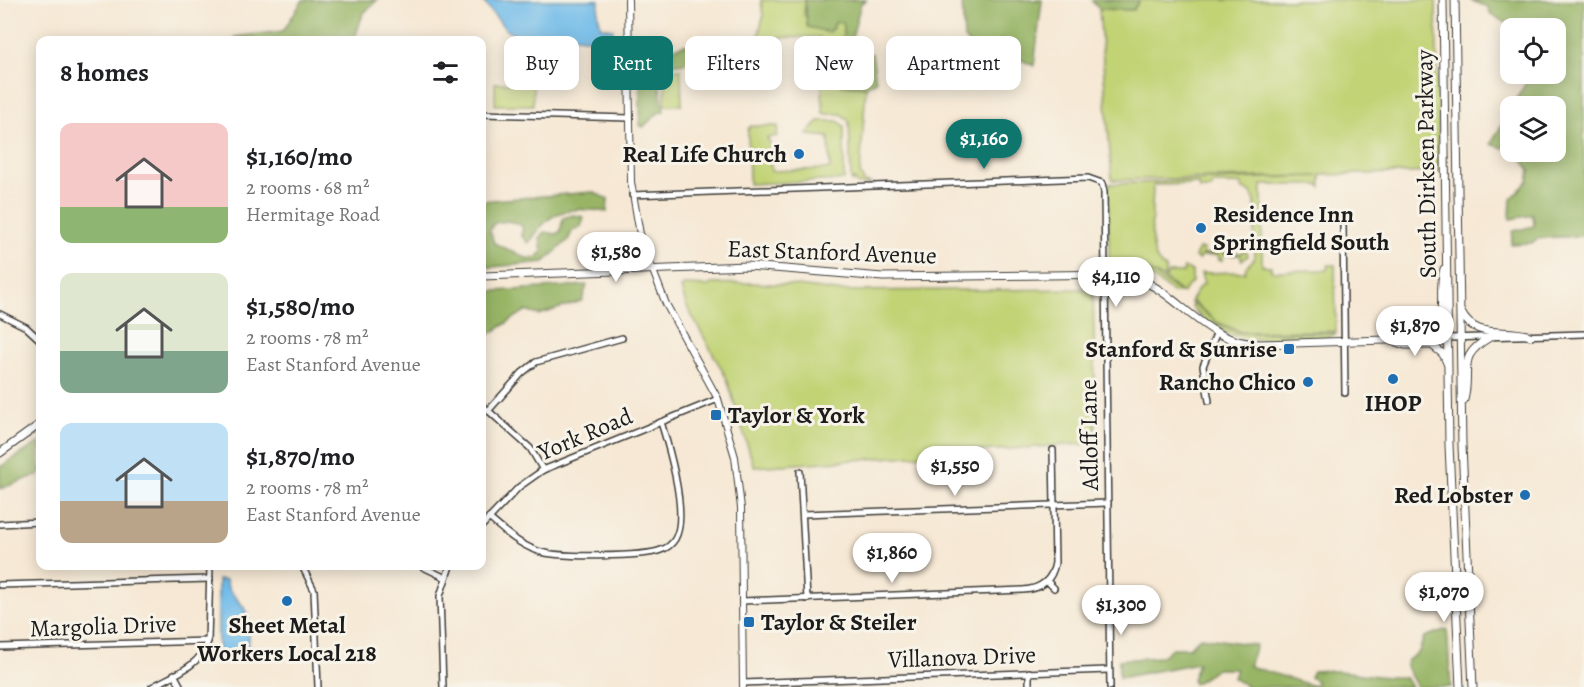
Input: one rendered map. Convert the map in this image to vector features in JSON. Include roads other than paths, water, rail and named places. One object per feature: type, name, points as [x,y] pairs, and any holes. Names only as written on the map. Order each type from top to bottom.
[{"type":"main road","name":"South Dirksen Parkway","points":[[1443,0],[1451,513],[1461,687]]},
{"type":"main road","name":"South Dirksen Parkway","points":[[1455,0],[1461,411],[1473,687]]},
{"type":"main road","points":[[1421,339],[1433,331],[1440,320],[1442,279],[1447,258]]},
{"type":"main road","name":"East Stanford Avenue","points":[[486,276],[748,266],[883,277],[1104,273],[1135,277],[1154,284],[1216,334],[1251,344],[1448,338]]},
{"type":"main road","points":[[1460,310],[1477,330],[1515,331],[1530,336]]},
{"type":"main road","points":[[1461,411],[1466,393],[1467,356],[1490,337]]},
{"type":"main road","points":[[1391,340],[1405,345],[1432,345],[1443,354],[1448,365]]},
{"type":"main road","points":[[0,453],[36,427]]},
{"type":"street","points":[[628,0],[632,195],[641,240],[666,304],[718,399],[729,432],[738,476],[743,685]]},
{"type":"street","points":[[486,114],[630,118]]},
{"type":"street","name":"Adloff Lane","points":[[632,195],[1088,178],[1102,183],[1104,192],[1110,687]]},
{"type":"street","points":[[1446,194],[1458,194]]},
{"type":"street","points":[[1343,225],[1345,393]]},
{"type":"street","points":[[0,314],[26,327],[36,336]]},
{"type":"street","points":[[1209,401],[1203,366],[1216,334]]},
{"type":"street","points":[[1448,338],[1584,334]]},
{"type":"street","points":[[543,470],[530,448],[488,411],[522,373],[536,362],[622,338]]},
{"type":"street","name":"York Road","points":[[486,521],[519,486],[543,470],[718,399]]},
{"type":"street","points":[[489,518],[524,545],[540,552],[563,555],[658,551],[675,539],[679,522],[675,473],[661,422]]},
{"type":"street","points":[[742,601],[1031,590],[1047,581],[1055,563],[1053,450]]},
{"type":"street","points":[[800,472],[807,599]]},
{"type":"street","points":[[803,514],[1108,503]]},
{"type":"street","points":[[0,524],[36,522]]},
{"type":"street","points":[[152,687],[200,659],[208,641],[210,570]]},
{"type":"street","points":[[304,570],[314,590],[318,687]]},
{"type":"street","points":[[429,570],[444,577]]},
{"type":"street","points":[[443,687],[440,605],[444,577],[448,570]]},
{"type":"street","points":[[0,585],[210,579]]},
{"type":"street","points":[[1047,581],[1054,588]]},
{"type":"street","name":"Margolia Drive","points":[[0,647],[208,641]]},
{"type":"street","name":"Villanova Drive","points":[[743,685],[842,679],[1109,670]]},
{"type":"street","points":[[1029,672],[1029,687]]},
{"type":"street","points":[[174,674],[181,687]]},
{"type":"street","points":[[842,679],[843,687]]},
{"type":"water","points":[[482,0],[599,0],[598,15],[601,27],[613,29],[611,36],[591,36],[591,39],[558,35],[518,36],[507,31]]},
{"type":"water","points":[[218,580],[226,580],[228,588],[247,613],[249,633],[244,659],[222,659],[218,656]]},
{"type":"place","name":"Real Life Church","points":[[799,154]]},
{"type":"place","name":"Residence Inn Springfield South","points":[[1201,228]]},
{"type":"place","name":"Stanford & Sunrise","points":[[1289,349]]},
{"type":"place","name":"IHOP","points":[[1393,379]]},
{"type":"place","name":"Rancho Chico","points":[[1308,382]]},
{"type":"place","name":"Taylor & York","points":[[716,415]]},
{"type":"place","name":"Red Lobster","points":[[1525,495]]},
{"type":"place","name":"Sheet Metal Workers Local 218","points":[[287,601]]},
{"type":"place","name":"Taylor & Steiler","points":[[749,622]]}]
